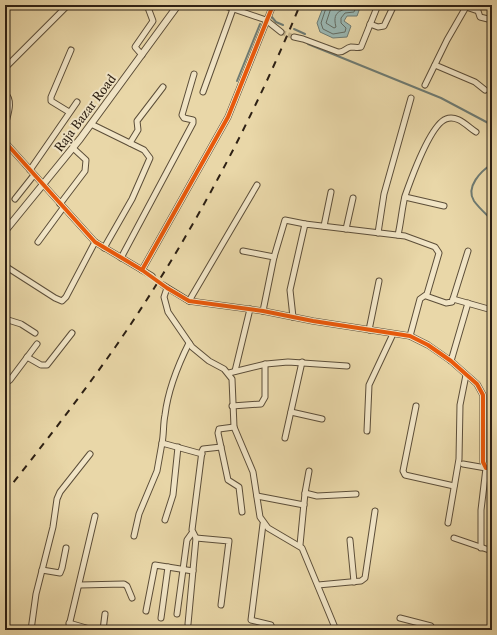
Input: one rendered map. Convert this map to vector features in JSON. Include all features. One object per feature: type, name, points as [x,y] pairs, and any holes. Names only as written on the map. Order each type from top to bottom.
[{"type":"street","points":[[5,68],[68,5]]},
{"type":"street","points":[[142,55],[135,47],[153,21],[147,5]]},
{"type":"street","name":"Raja Bazar Road","points":[[5,231],[73,148],[178,5]]},
{"type":"street","points":[[222,5],[266,20],[281,32]]},
{"type":"street","points":[[142,270],[228,116],[273,5]]},
{"type":"street","points":[[294,37],[342,52],[350,47],[361,47],[378,5]]},
{"type":"street","points":[[370,24],[378,27],[384,26],[394,5]]},
{"type":"street","points":[[460,5],[478,11],[480,18],[492,20]]},
{"type":"street","points":[[425,85],[447,40],[466,7]]},
{"type":"street","points":[[203,92],[233,9]]},
{"type":"street","points":[[69,112],[56,105],[51,101],[50,97],[71,50]]},
{"type":"street","points":[[435,65],[475,82],[485,90]]},
{"type":"street","points":[[121,258],[193,123],[193,120],[184,118],[182,115],[194,74]]},
{"type":"street","points":[[130,143],[138,130],[137,121],[163,87]]},
{"type":"street","points":[[5,94],[9,98],[10,103],[5,126]]},
{"type":"street","points":[[378,233],[384,194],[411,98]]},
{"type":"street","points":[[30,170],[77,102]]},
{"type":"street","points":[[398,235],[405,197],[424,149],[434,131],[446,119],[457,119],[476,132]]},
{"type":"street","points":[[91,124],[130,143],[148,154],[150,158],[132,199],[104,248]]},
{"type":"street","points":[[5,142],[94,242],[152,276]]},
{"type":"street","points":[[38,242],[85,171],[86,160],[73,148]]},
{"type":"street","points":[[15,199],[34,175]]},
{"type":"street","points":[[189,300],[257,185]]},
{"type":"street","points":[[324,226],[331,192]]},
{"type":"street","points":[[405,197],[444,206]]},
{"type":"street","points":[[346,229],[353,198]]},
{"type":"street","points":[[263,311],[274,257],[286,220],[305,224],[398,235],[435,247],[438,250],[439,256],[426,296],[420,299],[410,336]]},
{"type":"street","points":[[293,317],[290,290],[305,224]]},
{"type":"street","points":[[5,266],[62,301],[66,297],[94,242]]},
{"type":"street","points":[[243,251],[274,257]]},
{"type":"street","points":[[426,296],[450,303],[453,299],[468,251]]},
{"type":"street","points":[[369,330],[379,281]]},
{"type":"street","points":[[272,630],[271,625],[251,620],[263,524],[260,516],[253,472],[234,427],[232,379],[229,373],[201,355],[189,343],[168,312],[164,297],[165,287],[189,300],[410,336],[428,345],[451,361],[477,384],[484,396],[483,462],[486,468],[481,510],[481,548]]},
{"type":"street","points":[[453,299],[492,310]]},
{"type":"street","points":[[451,361],[468,303]]},
{"type":"street","points":[[236,371],[250,309]]},
{"type":"street","points":[[5,319],[21,324],[36,333]]},
{"type":"street","points":[[27,357],[41,365],[47,366],[72,333]]},
{"type":"street","points":[[367,431],[369,385],[393,334]]},
{"type":"street","points":[[134,536],[139,514],[158,471],[165,415],[171,388],[180,361],[189,343]]},
{"type":"street","points":[[5,383],[10,380],[37,344]]},
{"type":"street","points":[[229,373],[265,364],[302,362],[347,366]]},
{"type":"street","points":[[286,438],[302,362]]},
{"type":"street","points":[[232,406],[261,404],[265,397],[265,364]]},
{"type":"street","points":[[448,523],[459,459],[460,405],[466,375]]},
{"type":"street","points":[[416,406],[404,471],[405,475],[454,486]]},
{"type":"street","points":[[291,412],[322,419]]},
{"type":"street","points":[[234,427],[219,429],[218,431],[228,480],[240,487],[242,512]]},
{"type":"street","points":[[162,443],[202,454]]},
{"type":"street","points":[[165,520],[173,495],[177,469],[178,447]]},
{"type":"street","points":[[177,614],[187,540],[192,533],[203,449],[221,447]]},
{"type":"street","points":[[31,630],[36,594],[52,527],[57,497],[90,454]]},
{"type":"street","points":[[463,464],[492,468]]},
{"type":"street","points":[[300,545],[305,493],[310,471]]},
{"type":"street","points":[[305,493],[317,496],[356,494]]},
{"type":"street","points":[[257,496],[304,505]]},
{"type":"street","points":[[318,585],[361,581],[365,578],[375,511]]},
{"type":"street","points":[[68,630],[80,585],[95,516]]},
{"type":"street","points":[[263,524],[300,545],[306,555],[336,630]]},
{"type":"street","points":[[188,624],[196,538],[192,533]]},
{"type":"street","points":[[196,538],[229,541],[221,605]]},
{"type":"street","points":[[454,538],[492,551]]},
{"type":"street","points":[[350,540],[354,582]]},
{"type":"street","points":[[42,570],[60,573],[66,548]]},
{"type":"street","points":[[146,611],[153,567],[157,565],[193,571]]},
{"type":"street","points":[[161,618],[168,567]]},
{"type":"street","points":[[80,585],[120,583],[127,586],[132,598]]},
{"type":"street","points":[[103,630],[105,614]]},
{"type":"street","points":[[400,618],[431,626],[433,630]]},
{"type":"street","points":[[70,623],[90,630]]},
{"type":"street","points":[[491,630],[492,623]]},
{"type":"water","points":[[324,5],[361,5],[357,16],[347,16],[344,21],[351,26],[347,37],[333,38],[320,32],[317,23]]},
{"type":"waterway","points":[[271,16],[276,22],[283,25]]},
{"type":"waterway","points":[[237,81],[260,24]]},
{"type":"waterway","points":[[294,29],[305,34]]},
{"type":"waterway","points":[[308,44],[441,98],[492,125]]},
{"type":"waterway","points":[[492,164],[479,175],[471,190],[474,201],[492,220]]},
{"type":"tunnel","points":[[281,32],[294,37]]},
{"type":"tunnel","points":[[152,276],[163,285]]},
{"type":"railway","points":[[5,493],[103,365],[169,265],[217,180],[261,94],[300,5]]},
{"type":"cycle path","points":[[5,142],[95,242],[142,270],[228,117],[273,5]]},
{"type":"cycle path","points":[[142,270],[167,288],[189,301],[263,311],[313,321],[410,336],[428,345],[451,361],[477,384],[483,395],[483,462],[486,468],[492,468]]}]
